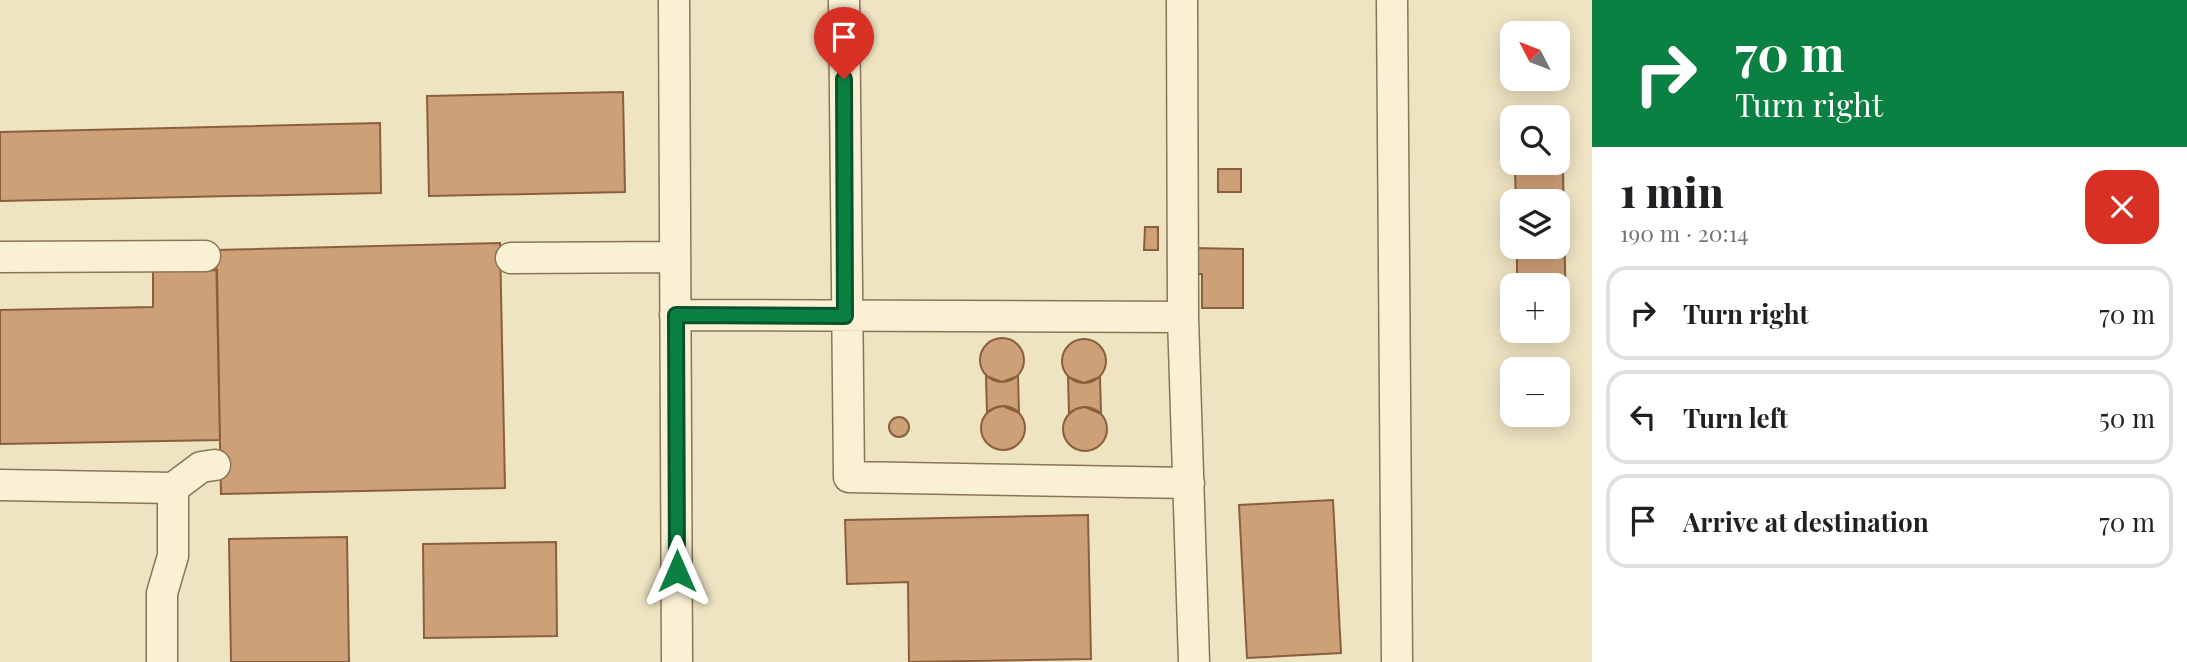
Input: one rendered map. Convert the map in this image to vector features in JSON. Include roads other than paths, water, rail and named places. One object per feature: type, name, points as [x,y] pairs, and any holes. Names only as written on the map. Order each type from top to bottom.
[{"type":"lane","points":[[674,0],[677,662]]},
{"type":"lane","points":[[844,0],[845,316],[849,477],[1189,483]]},
{"type":"lane","points":[[1182,0],[1183,317],[1194,662]]},
{"type":"lane","points":[[1392,0],[1397,662]]},
{"type":"lane","points":[[0,257],[205,256]]},
{"type":"lane","points":[[512,258],[675,257]]},
{"type":"lane","points":[[676,315],[1183,317]]},
{"type":"lane","points":[[0,485],[173,488],[201,467],[215,465]]},
{"type":"lane","points":[[162,662],[162,593],[173,556],[173,488]]}]
